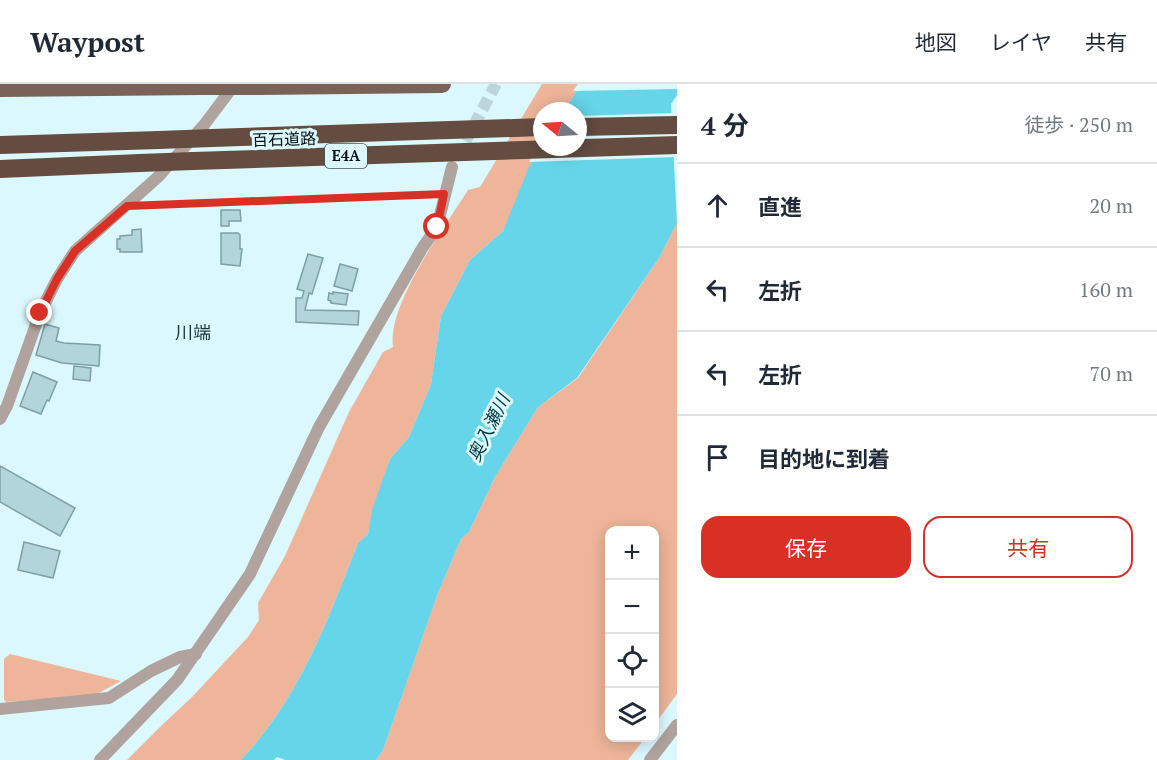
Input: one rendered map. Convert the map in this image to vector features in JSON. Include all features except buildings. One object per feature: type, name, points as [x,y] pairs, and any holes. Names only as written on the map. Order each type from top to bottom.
[{"type":"highway","points":[[587,127],[677,125]]},
{"type":"highway","name":"百石道路","points":[[0,145],[533,128]]},
{"type":"highway","name":"百石道路","points":[[0,169],[677,145]]},
{"type":"main road","points":[[0,88],[442,84]]},
{"type":"street","points":[[0,418],[14,388],[40,313],[57,279],[75,251],[159,176],[204,125],[235,84]]},
{"type":"street","points":[[100,760],[177,680],[250,574],[319,427],[417,257],[437,227],[452,168]]},
{"type":"street","points":[[0,709],[109,698],[151,671],[180,657],[196,654]]},
{"type":"street","points":[[650,760],[677,725]]},
{"type":"path","points":[[127,206],[444,194]]},
{"type":"shaded area","points":[[542,84],[581,84],[570,102],[533,102],[533,156],[538,156],[503,231],[470,260],[441,316],[431,384],[409,437],[390,459],[373,510],[368,534],[358,543],[310,658],[280,711],[241,760],[127,760],[192,697],[248,637],[259,620],[258,603],[285,556],[349,412],[383,352],[393,347],[394,329],[408,288],[468,190],[480,187]]},
{"type":"shaded area","points":[[677,223],[677,694],[659,719],[659,526],[605,526],[605,742],[642,742],[628,760],[376,760],[383,750],[438,593],[461,539],[469,532],[495,477],[538,407],[578,378],[659,258]]},
{"type":"shaded area","points":[[10,654],[121,681],[93,696],[6,702],[4,700],[4,659]]},
{"type":"water","name":"奥入瀬川","points":[[581,84],[677,84],[677,95],[671,104],[677,223],[659,258],[577,378],[538,407],[495,477],[469,532],[461,539],[438,593],[383,750],[376,760],[285,760],[277,757],[274,760],[241,760],[280,711],[296,685],[323,629],[358,543],[368,534],[372,510],[390,459],[409,437],[431,384],[441,316],[470,260],[503,231],[529,167],[536,156],[587,156],[587,102],[570,102]]},
{"type":"pier","points":[[578,84],[677,84],[677,89],[573,91]]},
{"type":"pier","points":[[675,113],[676,157],[529,162],[533,155],[587,156],[587,116]]},
{"type":"tunnel","points":[[457,157],[496,84]]},
{"type":"district","name":"川端","points":[[193,333]]},
{"type":"route","points":[[40,313],[57,279],[75,251],[127,206],[444,194],[437,227]]}]
